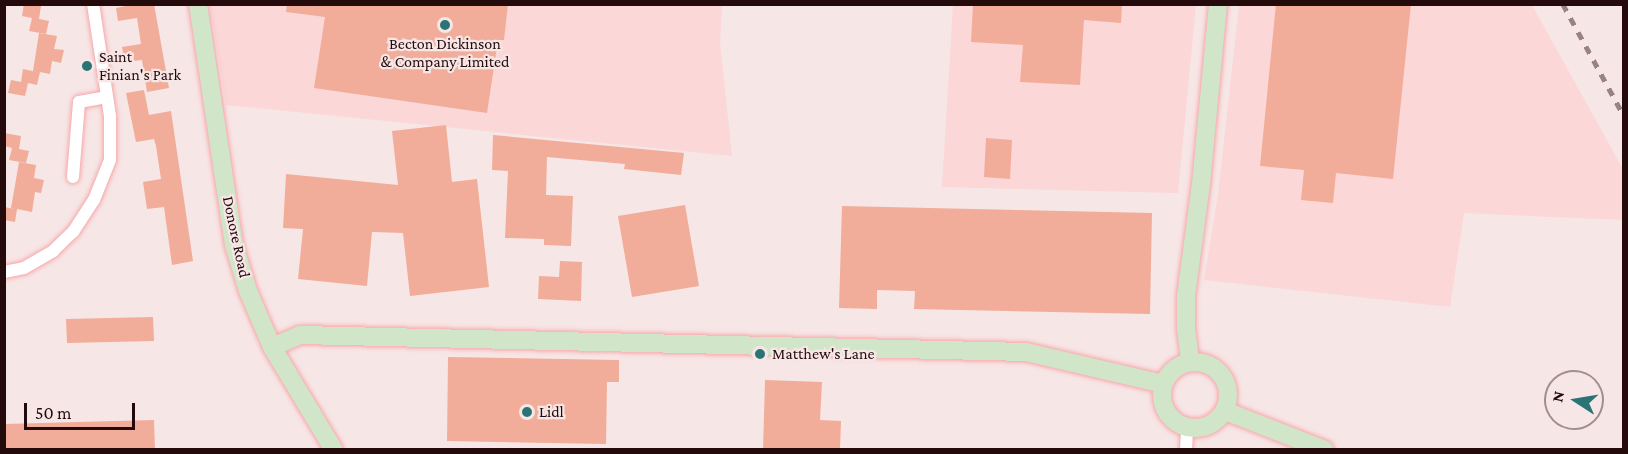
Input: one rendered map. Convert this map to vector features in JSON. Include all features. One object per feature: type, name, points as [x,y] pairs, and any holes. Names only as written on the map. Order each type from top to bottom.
[{"type":"street","points":[[4,272],[24,268],[53,251],[73,232],[94,200],[110,160],[107,97],[93,4]]},
{"type":"street","name":"Donore Road","points":[[198,4],[234,245],[251,301],[273,348],[334,450]]},
{"type":"street","points":[[1190,361],[1186,327],[1186,296],[1201,184],[1218,4]]},
{"type":"street","points":[[73,177],[79,102],[107,97]]},
{"type":"street","points":[[273,348],[300,335],[1026,352],[1163,384]]},
{"type":"street","points":[[1190,361],[1203,362],[1217,369],[1225,380],[1229,396],[1225,411],[1210,425],[1187,428],[1175,422],[1164,409],[1161,398],[1163,384],[1170,372],[1190,361]]},
{"type":"street","points":[[1225,411],[1325,450]]},
{"type":"street","points":[[1186,450],[1187,428]]},
{"type":"shaded area","points":[[210,5],[722,5],[720,43],[732,156],[226,105]]},
{"type":"shaded area","points":[[953,5],[1196,5],[1178,193],[942,187]]},
{"type":"shaded area","points":[[1239,5],[1532,5],[1623,169],[1623,220],[1464,213],[1450,307],[1204,280],[1218,195]]},
{"type":"building","points":[[24,4],[41,6],[39,19],[49,21],[46,34],[29,31],[32,18],[22,16]]},
{"type":"building","points":[[136,4],[154,4],[169,88],[147,92],[142,60],[125,62],[122,47],[141,44],[137,18],[118,21],[116,8]]},
{"type":"building","points":[[287,4],[508,4],[504,40],[498,40],[487,113],[314,88],[325,17],[286,12]]},
{"type":"building","points":[[973,4],[1122,4],[1121,23],[1084,20],[1080,85],[1020,82],[1023,45],[971,42]]},
{"type":"building","points":[[1276,4],[1411,4],[1393,179],[1336,173],[1333,203],[1301,200],[1304,170],[1260,166]]},
{"type":"building","points":[[39,33],[57,36],[54,49],[64,50],[61,63],[52,61],[50,74],[40,72],[37,85],[28,83],[25,96],[8,93],[11,80],[21,82],[23,69],[37,72],[33,71]]},
{"type":"building","points":[[144,90],[149,115],[171,111],[193,261],[172,265],[164,207],[147,209],[143,182],[161,179],[156,146],[154,139],[136,142],[126,93]]},
{"type":"building","points":[[446,125],[452,182],[477,179],[489,287],[410,296],[403,233],[372,232],[367,286],[298,279],[303,229],[283,228],[286,174],[398,185],[392,131]]},
{"type":"building","points":[[4,133],[21,136],[19,149],[29,151],[26,163],[9,160],[12,148],[4,146]]},
{"type":"building","points":[[493,135],[684,153],[681,175],[624,169],[625,164],[547,157],[546,195],[573,196],[571,246],[544,245],[544,239],[505,238],[508,171],[492,170]]},
{"type":"building","points":[[986,138],[1012,140],[1010,179],[984,177]]},
{"type":"building","points":[[19,162],[36,165],[34,178],[44,180],[41,193],[35,192],[32,212],[17,209],[15,222],[4,220],[4,207],[15,209],[11,208]]},
{"type":"building","points":[[685,205],[699,286],[632,297],[618,216]]},
{"type":"building","points":[[842,206],[1152,213],[1150,314],[914,309],[915,291],[877,290],[877,309],[839,308]]},
{"type":"building","points":[[560,261],[582,262],[581,301],[538,299],[539,276],[559,277]]},
{"type":"building","points":[[153,317],[154,341],[67,343],[66,319]]},
{"type":"building","name":"Lidl","points":[[448,357],[619,360],[619,382],[607,382],[606,444],[447,441]]},
{"type":"building","points":[[765,380],[822,382],[820,420],[841,421],[840,449],[763,450]]},
{"type":"building","points":[[154,420],[155,450],[4,450],[4,424]]},
{"type":"railway","points":[[1563,4],[1624,116]]},
{"type":"place","name":"Becton Dickinson & Company Limited","points":[[445,25]]},
{"type":"place","name":"Saint Finian's Park","points":[[87,66]]},
{"type":"place","name":"Matthew's Lane","points":[[760,354]]},
{"type":"place","name":"Lidl","points":[[527,412]]}]
